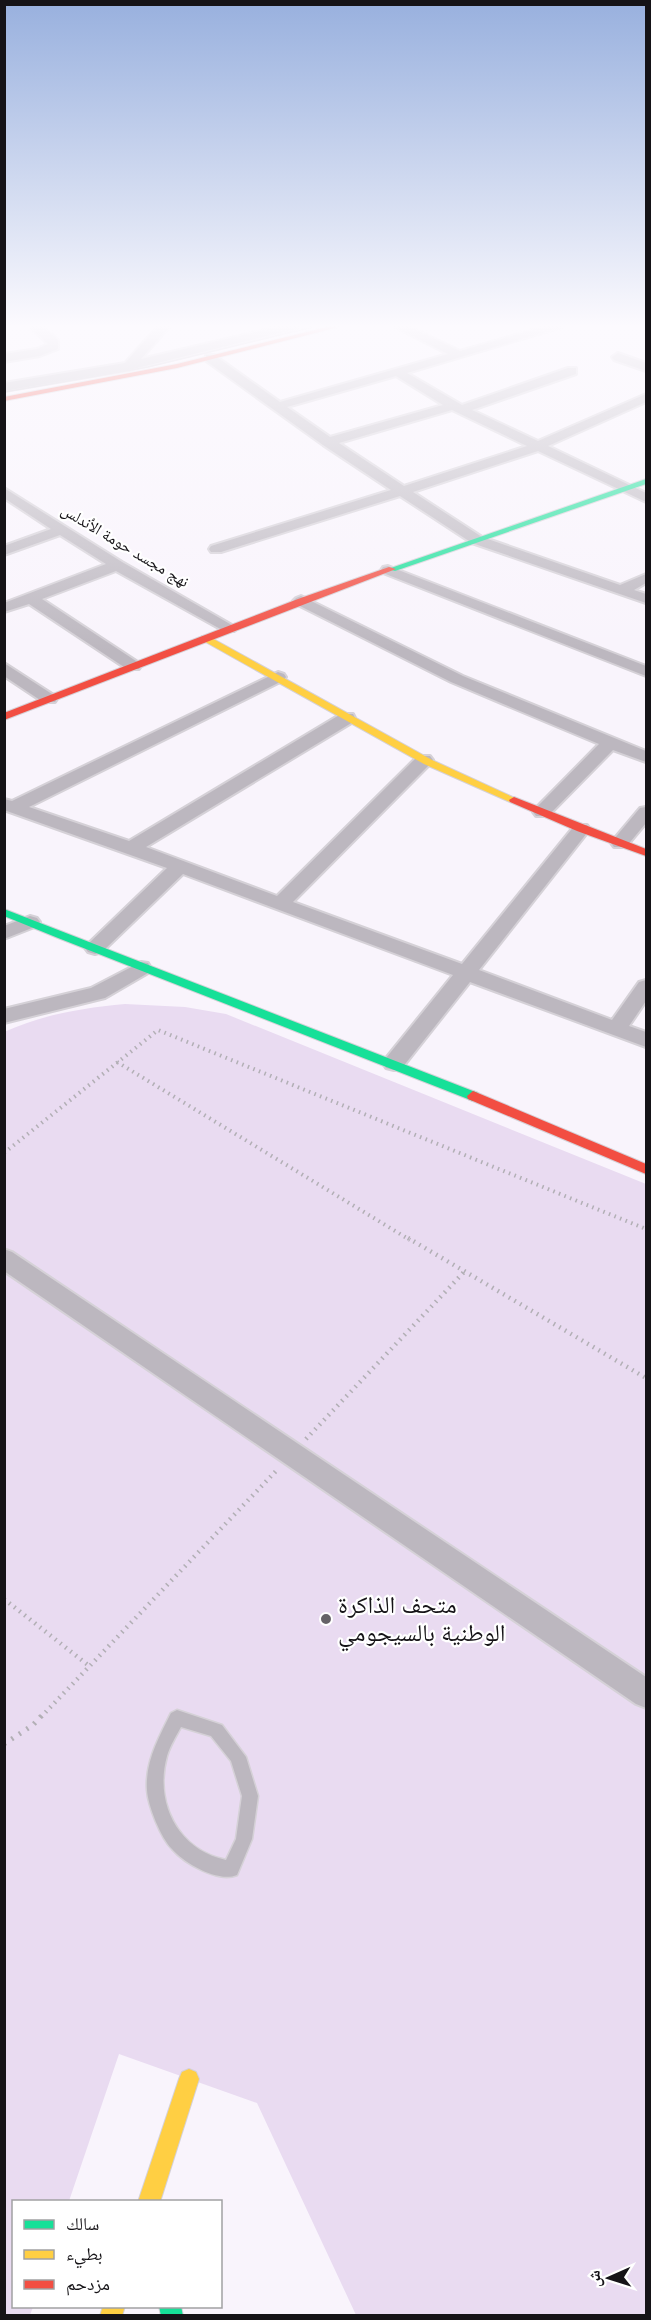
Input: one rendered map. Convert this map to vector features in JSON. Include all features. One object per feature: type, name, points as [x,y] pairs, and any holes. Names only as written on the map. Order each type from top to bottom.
[{"type":"main road","points":[[4,717],[301,601],[646,481]]},
{"type":"main road","points":[[205,638],[424,760],[581,829],[646,853]]},
{"type":"main road","points":[[4,912],[141,968],[394,1063],[646,1169]]},
{"type":"main road","points":[[150,2200],[189,2079]]},
{"type":"main road","points":[[157,2178],[158,2200]]},
{"type":"street","points":[[319,435],[477,540],[646,599]]},
{"type":"street","points":[[328,442],[354,435]]},
{"type":"street","points":[[516,435],[646,498]]},
{"type":"street","points":[[216,549],[539,446],[563,435]]},
{"type":"street","name":"نهج مجسد حومة الأندلس","points":[[7,497],[117,565],[229,628]]},
{"type":"street","points":[[4,551],[60,530]]},
{"type":"street","points":[[4,608],[117,565]]},
{"type":"street","points":[[388,570],[646,671]]},
{"type":"street","points":[[621,590],[646,578]]},
{"type":"street","points":[[30,598],[134,666]]},
{"type":"street","points":[[301,601],[457,680],[610,743],[645,754]]},
{"type":"street","points":[[4,668],[49,699]]},
{"type":"street","points":[[9,806],[278,677]]},
{"type":"street","points":[[131,848],[347,718]]},
{"type":"street","points":[[542,812],[610,743]]},
{"type":"street","points":[[280,904],[424,760]]},
{"type":"street","points":[[9,806],[131,848],[646,1040]]},
{"type":"street","points":[[620,843],[646,812]]},
{"type":"street","points":[[394,1063],[581,829]]},
{"type":"street","points":[[94,948],[180,866]]},
{"type":"street","points":[[4,933],[30,922]]},
{"type":"street","points":[[4,1016],[98,993],[141,968]]},
{"type":"street","points":[[617,1028],[646,987]]},
{"type":"street","points":[[4,1258],[646,1694]]},
{"type":"lane","points":[[177,1719],[216,1730],[238,1757],[250,1796],[244,1839],[231,1869],[206,1864],[177,1843],[159,1810],[155,1789],[159,1755],[177,1719]]},
{"type":"path","points":[[4,1153],[158,1030],[646,1229]]},
{"type":"path","points":[[117,1062],[464,1272],[646,1378]]},
{"type":"path","points":[[4,1744],[33,1725],[464,1272]]},
{"type":"path","points":[[4,1599],[88,1665]]},
{"type":"shaded area","name":"متحف الذاكرة الوطنية بالسيجومي","points":[[125,1004],[185,1007],[226,1014],[646,1184],[646,2315],[356,2315],[257,2103],[119,2054],[69,2200],[12,2200],[12,2308],[33,2308],[30,2315],[5,2315],[4,1032],[64,1013]]},
{"type":"traffic: fast","points":[[392,569],[646,481]]},
{"type":"traffic: fast","points":[[4,912],[473,1096]]},
{"type":"traffic: fast","points":[[170,2308],[172,2316]]},
{"type":"traffic: slow","points":[[205,638],[428,762],[514,800]]},
{"type":"traffic: slow","points":[[150,2200],[189,2079]]},
{"type":"traffic: slow","points":[[111,2316],[113,2308]]},
{"type":"traffic: jam","points":[[4,717],[301,601],[392,569]]},
{"type":"traffic: jam","points":[[514,800],[581,829],[646,853]]},
{"type":"traffic: jam","points":[[473,1096],[646,1169]]},
{"type":"place","name":"متحف الذاكرة الوطنية بالسيجومي","points":[[326,1619]]}]
